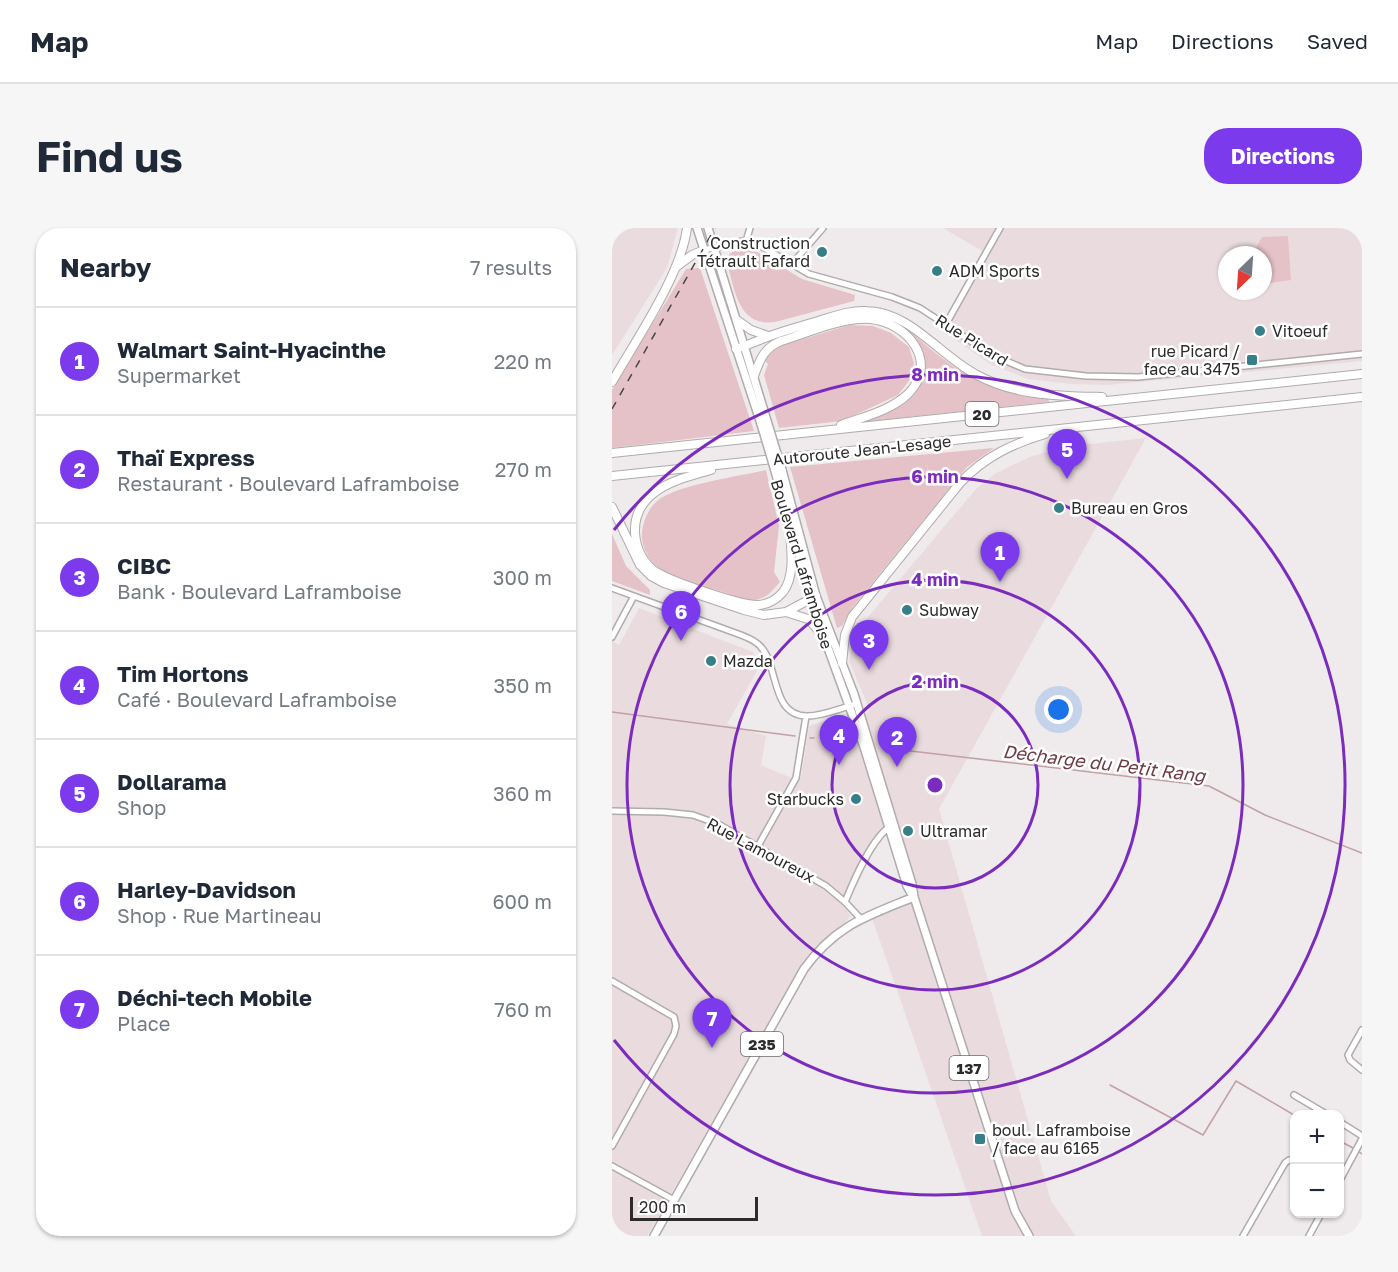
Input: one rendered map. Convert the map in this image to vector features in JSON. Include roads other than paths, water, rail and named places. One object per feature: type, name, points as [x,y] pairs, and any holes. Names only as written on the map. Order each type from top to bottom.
[{"type":"highway","points":[[612,382],[675,268],[687,228]]},
{"type":"highway","points":[[675,268],[692,255],[704,250]]},
{"type":"highway","points":[[736,349],[768,336],[848,312],[874,311],[903,321],[958,364],[1004,387],[1047,395],[1133,398]]},
{"type":"highway","points":[[754,376],[760,358],[769,347],[781,341],[850,321],[867,319],[886,322],[903,331],[913,342],[919,357],[919,375],[911,390],[900,400],[884,409],[831,429]]},
{"type":"highway","points":[[737,321],[751,330],[768,336]]},
{"type":"highway","name":"Autoroute Jean-Lesage","points":[[612,453],[1362,374]]},
{"type":"highway","name":"Autoroute Jean-Lesage","points":[[612,476],[1362,398]]},
{"type":"highway","points":[[842,663],[844,635],[853,615],[963,479],[1001,450],[1062,429]]},
{"type":"highway","points":[[736,463],[674,481],[656,490],[647,498],[637,516],[635,533],[639,550],[648,566],[667,578],[727,598],[751,604],[766,603],[782,592],[789,578],[791,566],[789,521]]},
{"type":"highway","points":[[612,507],[637,560],[653,578],[752,612],[771,615],[786,612],[814,597]]},
{"type":"highway","points":[[786,612],[809,619],[822,634]]},
{"type":"main road","name":"Boulevard Laframboise","points":[[697,228],[736,349],[764,424],[814,597],[822,634],[912,884],[914,897],[1015,1211],[1029,1236]]},
{"type":"main road","name":"Boulevard Laframboise","points":[[708,228],[754,376],[764,424]]},
{"type":"main road","name":"Boulevard Laframboise","points":[[778,470],[789,521],[814,597],[857,704],[891,826]]},
{"type":"main road","name":"235","points":[[654,1236],[804,969],[818,949],[860,918],[914,897]]},
{"type":"street","points":[[704,250],[746,240],[750,228]]},
{"type":"street","points":[[791,265],[823,228]]},
{"type":"street","points":[[946,324],[1000,228]]},
{"type":"street","name":"Rue Picard","points":[[746,240],[756,243],[812,275],[910,303],[987,352],[1011,365],[1034,371],[1067,375],[1134,377],[1362,354]]},
{"type":"street","points":[[612,588],[756,642],[768,658],[784,705],[794,713],[806,716],[857,704]]},
{"type":"street","points":[[612,637],[634,596]]},
{"type":"street","points":[[758,846],[796,778],[806,716]]},
{"type":"street","name":"Rue Lamoureux","points":[[612,812],[664,812],[693,815],[718,824],[826,886],[860,918]]},
{"type":"street","points":[[845,902],[878,838],[891,826]]},
{"type":"street","points":[[612,981],[674,1017],[676,1026],[674,1035],[612,1146]]},
{"type":"street","points":[[1362,1030],[1348,1055],[1362,1070]]},
{"type":"street","points":[[1294,1095],[1319,1110]]},
{"type":"street","points":[[1344,1125],[1362,1137],[1344,1172]]},
{"type":"street","points":[[1243,1236],[1285,1163],[1290,1160]]},
{"type":"street","points":[[612,1166],[674,1200]]},
{"type":"street","points":[[1309,1236],[1319,1218]]},
{"type":"waterway","name":"Décharge du Petit Rang","points":[[612,712],[795,736]]},
{"type":"waterway","name":"Décharge du Petit Rang","points":[[849,742],[854,743]]},
{"type":"waterway","name":"Décharge du Petit Rang","points":[[902,750],[1209,786],[1265,815],[1362,853]]},
{"type":"waterway","points":[[1110,1085],[1203,1135],[1236,1081],[1290,1113]]},
{"type":"waterway","points":[[1344,1143],[1353,1148]]},
{"type":"railway","points":[[612,409],[715,228]]},
{"type":"place","name":"Construction Tétrault Fafard","points":[[822,252]]},
{"type":"place","name":"ADM Sports","points":[[937,271]]},
{"type":"place","name":"Vitoeuf","points":[[1260,331]]},
{"type":"place","name":"rue Picard / face au 3475","points":[[1252,360]]},
{"type":"place","name":"Dollarama","points":[[1067,479]]},
{"type":"place","name":"Bureau en Gros","points":[[1059,508]]},
{"type":"place","name":"Walmart Saint-Hyacinthe","points":[[1000,582]]},
{"type":"place","name":"Subway","points":[[907,610]]},
{"type":"place","name":"Harley-Davidson","points":[[681,641]]},
{"type":"place","name":"Mazda","points":[[711,661]]},
{"type":"place","name":"CIBC","points":[[869,670]]},
{"type":"place","name":"Tim Hortons","points":[[839,765]]},
{"type":"place","name":"Thaï Express","points":[[897,767]]},
{"type":"place","name":"Starbucks","points":[[856,799]]},
{"type":"place","name":"Ultramar","points":[[908,831]]},
{"type":"place","name":"Déchi-tech Mobile","points":[[712,1048]]},
{"type":"place","name":"boul. Laframboise / face au 6165","points":[[980,1139]]}]
